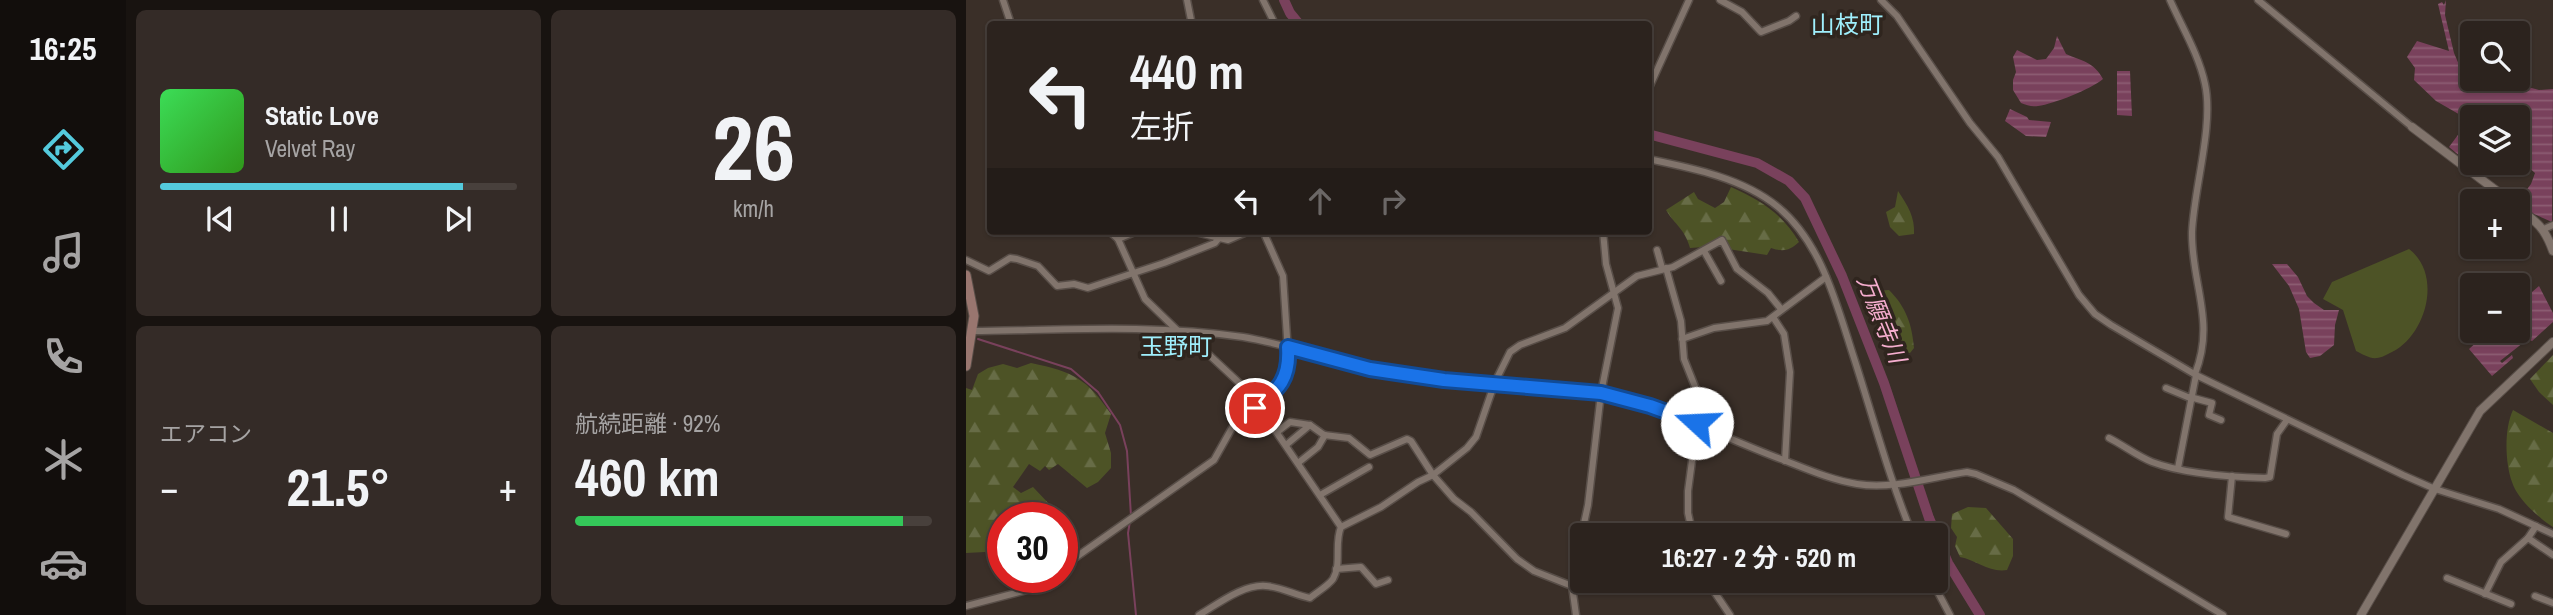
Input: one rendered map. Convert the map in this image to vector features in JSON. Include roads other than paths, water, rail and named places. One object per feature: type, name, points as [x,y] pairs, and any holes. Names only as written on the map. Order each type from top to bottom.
[{"type":"main road","points":[[966,275],[974,316],[966,366]]},
{"type":"street","points":[[1003,0],[1010,21]]},
{"type":"street","points":[[1187,0],[1190,21]]},
{"type":"street","points":[[1263,0],[1274,21]]},
{"type":"street","points":[[1652,81],[1689,0]]},
{"type":"street","points":[[1720,0],[1742,12],[1761,32],[1796,16]]},
{"type":"street","points":[[1881,0],[1898,16],[1970,123],[1998,157],[2087,305],[2111,326],[2196,375],[2287,420],[2435,489],[2499,509],[2553,534]]},
{"type":"street","points":[[2170,0],[2202,71],[2206,86],[2205,127],[2192,233],[2204,324],[2203,351],[2190,398],[2178,468]]},
{"type":"street","points":[[2258,0],[2412,127],[2494,189]]},
{"type":"street","points":[[1652,160],[1696,169],[1754,192],[1778,207],[1803,235],[1826,277],[1909,523]]},
{"type":"street","points":[[2530,216],[2550,228],[2553,251]]},
{"type":"street","points":[[1114,235],[1145,299],[1177,330]]},
{"type":"street","points":[[1118,239],[1128,235]]},
{"type":"street","points":[[1207,235],[1228,240],[1240,235]]},
{"type":"street","points":[[1078,556],[1214,460],[1232,428],[1258,406],[1286,376],[1289,368],[1283,276],[1265,235]]},
{"type":"street","points":[[1584,523],[1601,393],[1618,308],[1606,264],[1603,235]]},
{"type":"street","points":[[966,260],[989,271],[1010,258],[1031,262],[1041,268],[1045,276],[1057,286],[1074,284],[1088,288],[1196,250],[1219,238]]},
{"type":"street","points":[[1199,615],[1253,587],[1266,586],[1310,598],[1332,580],[1336,569],[1337,538],[1341,527],[1381,507],[1433,475],[1456,458],[1476,437],[1495,383],[1510,352],[1520,345],[1565,328],[1637,276],[1672,267],[1722,240],[1737,269],[1768,293],[1781,309]]},
{"type":"street","points":[[1657,250],[1681,321],[1685,359],[1696,389],[1697,423],[1688,491],[1690,523]]},
{"type":"street","points":[[1704,251],[1721,281]]},
{"type":"street","points":[[1682,338],[1714,328],[1767,321],[1826,277]]},
{"type":"street","points":[[1773,317],[1784,334],[1790,372],[1786,461]]},
{"type":"street","points":[[973,331],[1087,327],[1177,330],[1242,337],[1370,369],[1444,380],[1601,393],[1650,406],[1697,423],[1731,441],[1839,480],[1858,484],[1895,483],[1967,472],[1997,482],[2223,615]]},
{"type":"street","points":[[1191,332],[1190,337],[1245,388],[1341,527]]},
{"type":"street","points":[[2361,615],[2480,411],[2553,342]]},
{"type":"street","points":[[2166,387],[2190,398],[2212,403],[2208,415],[2221,419]]},
{"type":"street","points":[[2109,438],[2151,461],[2178,468],[2232,476],[2270,477],[2277,434],[2287,420]]},
{"type":"street","points":[[1277,432],[1290,422],[1310,425],[1325,435],[1349,438],[1370,456],[1407,439],[1411,441],[1433,475],[1454,499],[1471,512],[1517,559],[1534,571],[1570,585]]},
{"type":"street","points":[[1286,446],[1310,425]]},
{"type":"street","points":[[1298,463],[1318,447],[1325,435]]},
{"type":"street","points":[[1320,495],[1369,467]]},
{"type":"street","points":[[2232,476],[2228,517],[2286,534]]},
{"type":"street","points":[[2486,594],[2501,562],[2528,538],[2536,526]]},
{"type":"street","points":[[2528,538],[2553,555]]},
{"type":"street","points":[[1336,569],[1361,567],[1376,584],[1388,580]]},
{"type":"street","points":[[2447,578],[2511,604]]},
{"type":"street","points":[[966,606],[1016,593]]},
{"type":"street","points":[[1573,593],[1576,615]]},
{"type":"street","points":[[1715,593],[1730,615]]},
{"type":"street","points":[[1938,593],[1950,615]]},
{"type":"street","points":[[2536,596],[2553,603]]},
{"type":"waterway","name":"万願寺川","points":[[1284,0],[1297,21]]},
{"type":"waterway","name":"万願寺川","points":[[1652,135],[1757,163],[1789,181],[1805,198],[1842,276],[1884,383],[1929,518],[1948,563],[1980,615]]},
{"type":"waterway","points":[[978,339],[1071,369],[1098,392],[1120,425],[1127,451],[1131,516]]},
{"type":"waterway","points":[[1130,521],[1128,533],[1136,615]]},
{"type":"district","name":"山枝町","points":[[1847,24]]},
{"type":"district","name":"玉野町","points":[[1176,346]]}]
